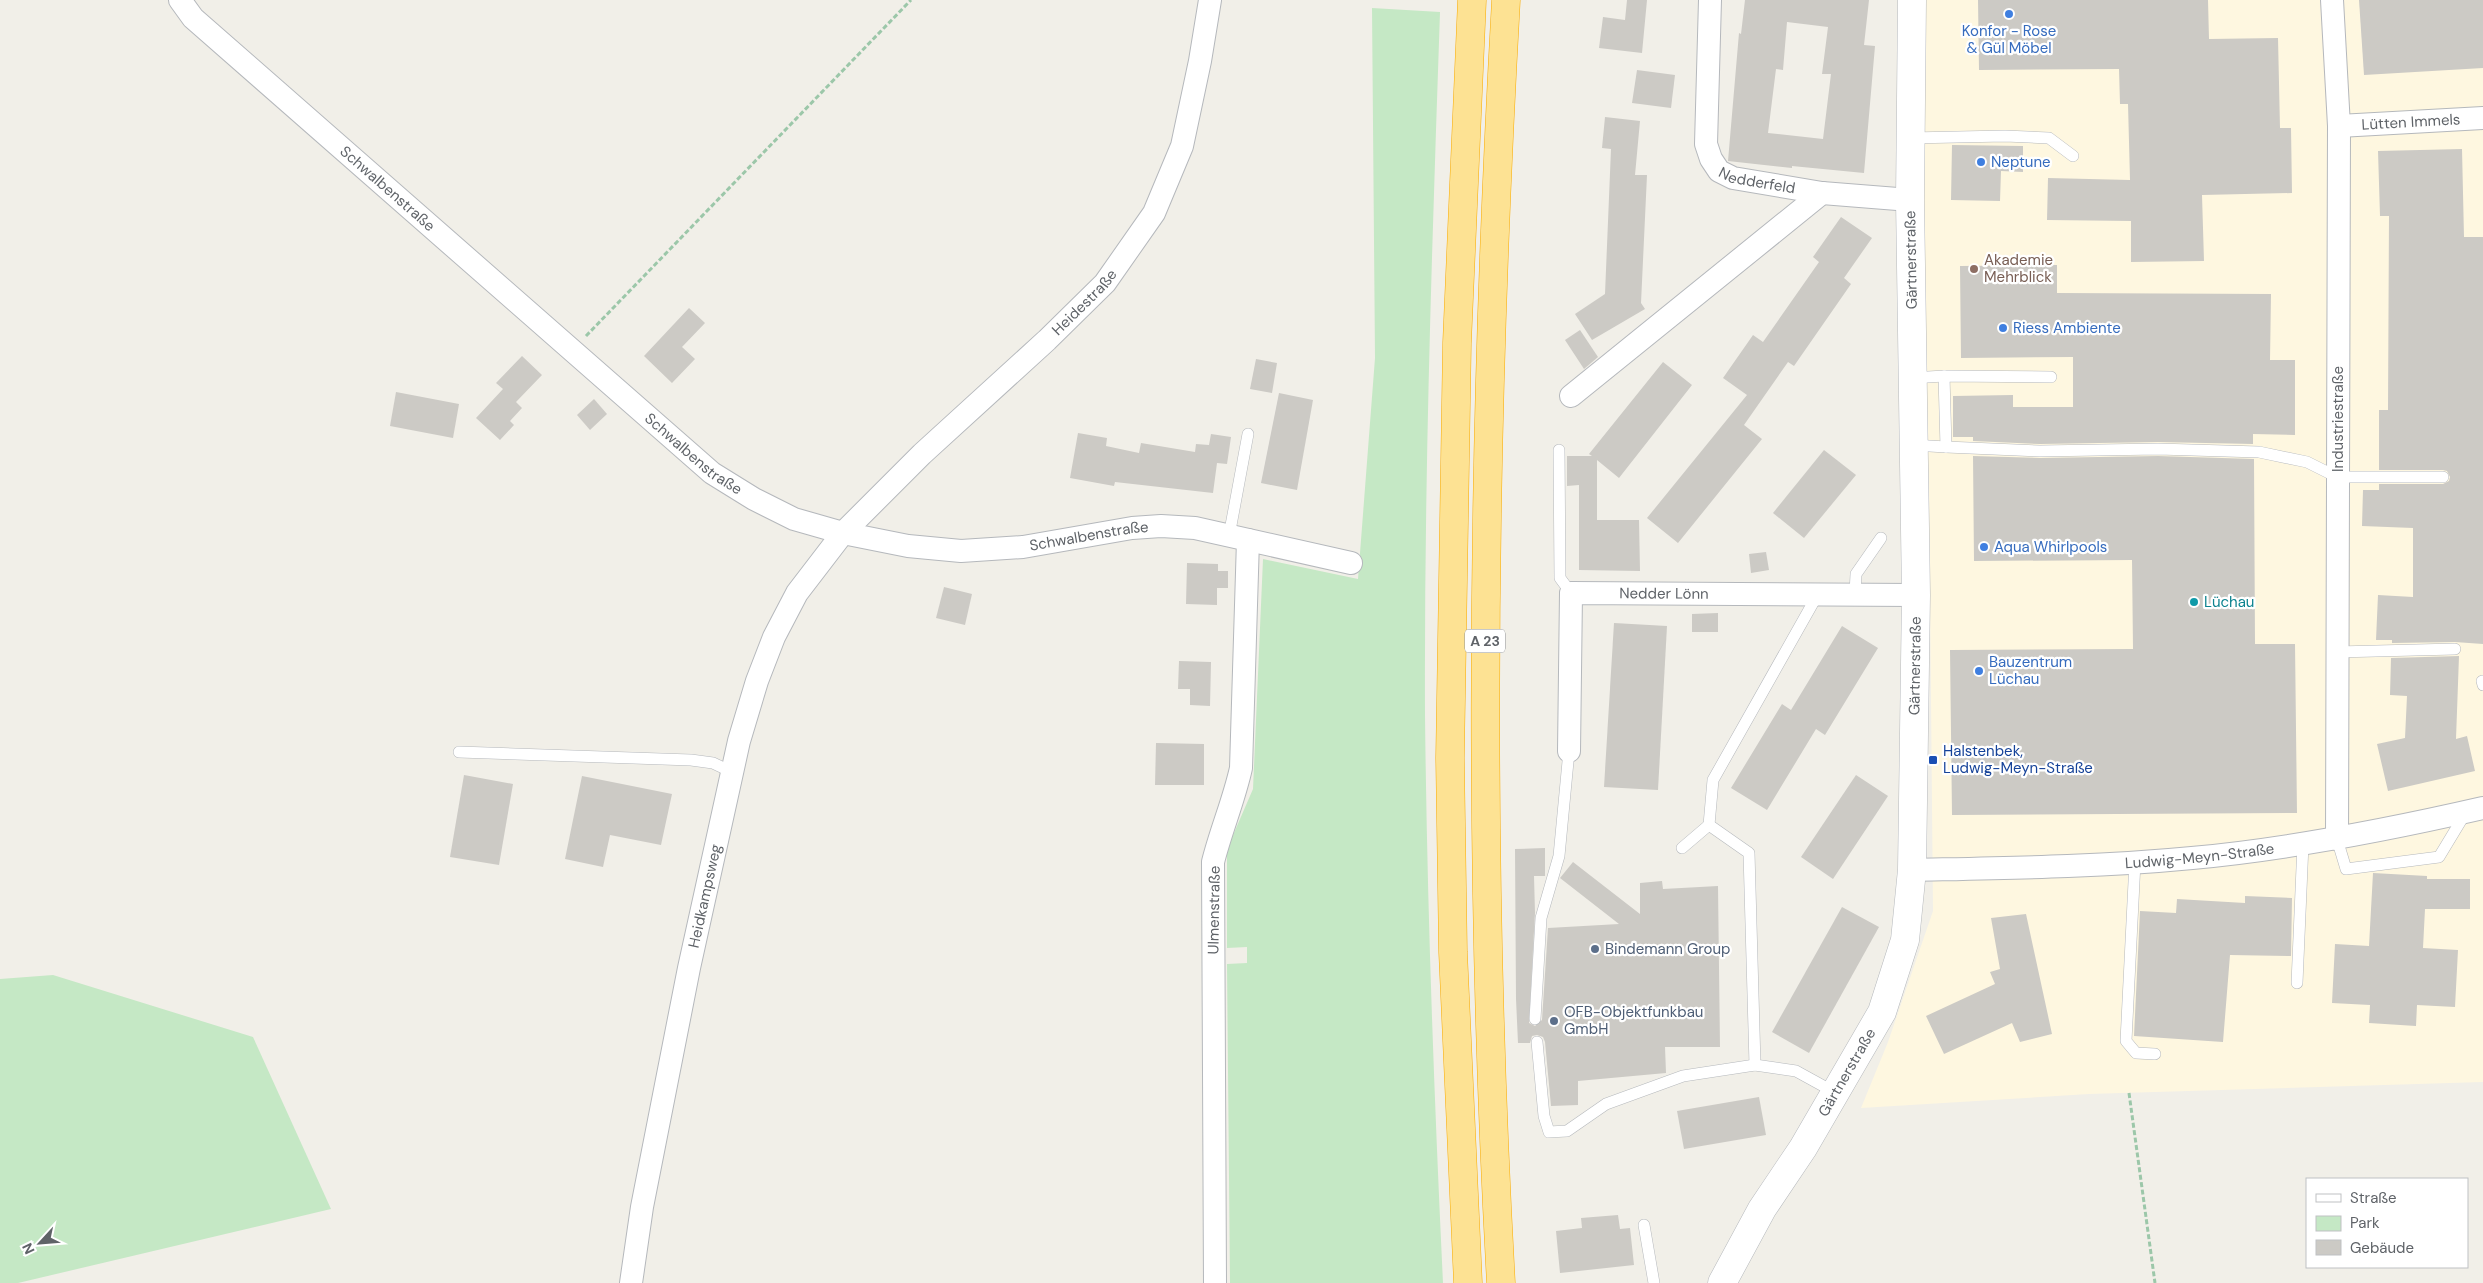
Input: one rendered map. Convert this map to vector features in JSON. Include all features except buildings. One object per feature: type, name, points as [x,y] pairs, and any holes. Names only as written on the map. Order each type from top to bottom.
[{"type":"highway","name":"A 23","points":[[1468,1283],[1453,961],[1450,758],[1457,343],[1472,0]]},
{"type":"highway","name":"A 23","points":[[1501,1283],[1493,1133],[1487,959],[1485,636],[1491,344],[1506,0]]},
{"type":"street","name":"Schwalbenstraße","points":[[180,0],[193,18],[712,473],[754,499],[794,520],[842,533],[908,546],[961,551],[1023,547],[1132,528],[1161,526],[1195,528],[1351,563]]},
{"type":"street","name":"Heidestraße","points":[[842,533],[922,454],[1047,340],[1104,283],[1154,213],[1182,146],[1200,61],[1210,0]]},
{"type":"street","name":"Nedderfeld","points":[[1710,0],[1706,144],[1711,159],[1719,171],[1733,178],[1822,192],[1910,200]]},
{"type":"street","name":"Gärtnerstraße","points":[[1722,1283],[1762,1210],[1803,1148],[1882,1012],[1905,940],[1912,870],[1916,595],[1910,200],[1912,0]]},
{"type":"street","name":"Industriestraße","points":[[2332,0],[2338,126],[2337,839]]},
{"type":"street","name":"Lütten Immels","points":[[2338,126],[2483,118]]},
{"type":"street","points":[[1571,396],[1822,192]]},
{"type":"street","name":"Heidkampsweg","points":[[631,1283],[642,1207],[677,1026],[739,741],[757,681],[774,637],[797,592],[842,533]]},
{"type":"street","name":"Ulmenstraße","points":[[1214,1283],[1214,862],[1220,831],[1236,792],[1241,768],[1239,538]]},
{"type":"street","points":[[1570,751],[1571,592]]},
{"type":"street","name":"Nedder Lönn","points":[[1571,592],[1916,595]]},
{"type":"street","name":"Ludwig-Meyn-Straße","points":[[1912,870],[2056,867],[2193,858],[2337,839],[2474,810]]},
{"type":"lane","points":[[1910,138],[2005,136],[2049,138],[2073,156]]},
{"type":"lane","points":[[1944,376],[1946,447]]},
{"type":"lane","points":[[1912,378],[1944,376],[2051,377]]},
{"type":"lane","points":[[1239,538],[1248,434]]},
{"type":"lane","points":[[1914,444],[2040,451],[2158,449],[2259,452],[2307,462],[2337,477],[2443,477]]},
{"type":"lane","points":[[1559,450],[1560,578],[1571,592]]},
{"type":"lane","points":[[1855,594],[1856,574],[1881,538]]},
{"type":"lane","points":[[1682,848],[1709,825],[1713,780],[1818,594]]},
{"type":"lane","points":[[2337,652],[2455,649]]},
{"type":"lane","points":[[1536,1019],[1541,918],[1558,856],[1570,751]]},
{"type":"lane","points":[[459,752],[691,760],[713,763],[732,772]]},
{"type":"lane","points":[[2337,839],[2346,869],[2439,857],[2474,810]]},
{"type":"lane","points":[[1709,825],[1749,853],[1755,1065]]},
{"type":"lane","points":[[2297,983],[2303,844]]},
{"type":"lane","points":[[2135,862],[2126,1041],[2136,1053],[2155,1054]]},
{"type":"lane","points":[[1536,1042],[1544,1116],[1549,1132],[1567,1131],[1606,1104],[1683,1076],[1755,1065],[1796,1071],[1836,1093]]},
{"type":"lane","points":[[1644,1225],[1654,1283]]},
{"type":"path","points":[[573,350],[911,0]]},
{"type":"path","points":[[2129,1093],[2155,1283]]},
{"type":"shaded area","points":[[1917,0],[2483,0],[2483,1082],[2089,1094],[1861,1108],[1888,1042],[1933,911],[1929,488],[1915,54]]},
{"type":"green space","points":[[1372,8],[1440,12],[1427,451],[1425,715],[1431,999],[1443,1283],[1230,1283],[1227,964],[1247,963],[1247,947],[1227,948],[1227,849],[1253,789],[1263,559],[1358,579],[1375,358]]},
{"type":"green space","points":[[53,975],[253,1037],[331,1209],[18,1283],[0,1283],[0,979]]},
{"type":"place","name":"Konfor - Rose & Gül Möbel","points":[[2009,14]]},
{"type":"place","name":"Neptune","points":[[1981,162]]},
{"type":"place","name":"Akademie Mehrblick","points":[[1974,269]]},
{"type":"place","name":"Riess Ambiente","points":[[2003,328]]},
{"type":"place","name":"Aqua Whirlpools","points":[[1984,547]]},
{"type":"place","name":"Lüchau","points":[[2194,602]]},
{"type":"place","name":"Bauzentrum Lüchau","points":[[1979,671]]},
{"type":"place","name":"Halstenbek, Ludwig-Meyn-Straße","points":[[1933,760]]},
{"type":"place","name":"Bindemann Group","points":[[1595,949]]},
{"type":"place","name":"OFB-Objektfunkbau GmbH","points":[[1554,1021]]}]
